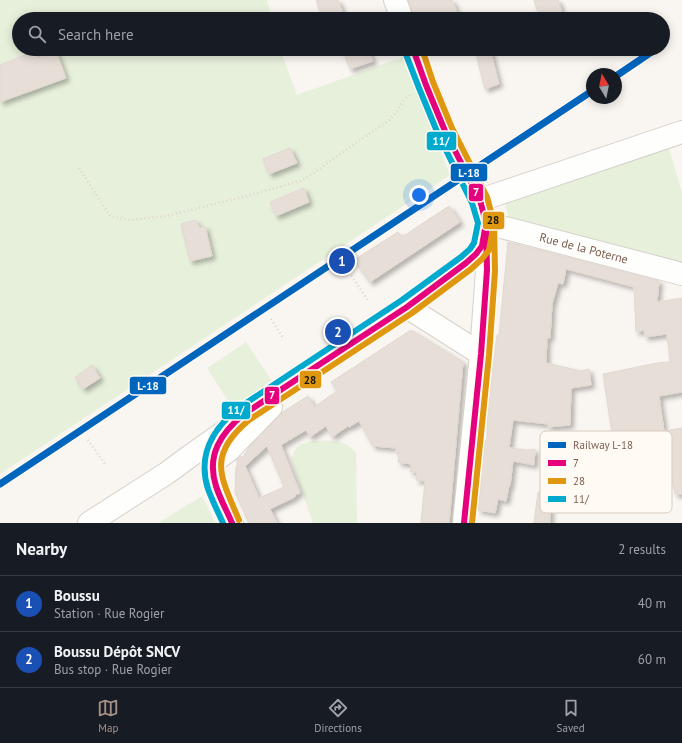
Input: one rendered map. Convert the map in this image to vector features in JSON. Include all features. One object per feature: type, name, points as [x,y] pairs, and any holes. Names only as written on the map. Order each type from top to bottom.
[{"type":"street","points":[[395,0],[399,12]]},
{"type":"street","points":[[416,56],[445,131],[480,200],[486,223],[487,270],[481,354],[464,523]]},
{"type":"street","points":[[480,200],[682,132]]},
{"type":"street","points":[[232,523],[210,472],[215,452],[225,432],[244,414],[407,307],[466,263],[482,246],[486,223]]},
{"type":"street","name":"Rue de la Poterne","points":[[486,223],[682,274]]},
{"type":"street","points":[[407,307],[481,354]]},
{"type":"street","points":[[168,473],[210,472],[228,451],[271,407],[288,386]]},
{"type":"street","points":[[90,523],[168,473],[225,432]]},
{"type":"path","points":[[79,168],[110,216],[130,220],[167,216],[255,194],[302,180],[389,120],[404,100],[426,85]]},
{"type":"path","points":[[347,269],[369,302]]},
{"type":"path","points":[[271,319],[283,338]]},
{"type":"path","points":[[88,440],[105,464]]},
{"type":"green space","points":[[0,0],[267,0],[270,12],[12,12],[12,56],[283,56],[297,95],[403,57],[450,175],[0,474]]},
{"type":"green space","points":[[669,148],[682,193],[682,270],[511,224],[504,202]]},
{"type":"green space","points":[[246,342],[272,381],[232,407],[207,368]]},
{"type":"green space","points":[[313,441],[337,441],[347,445],[356,453],[357,523],[313,523],[291,460],[298,446]]},
{"type":"green space","points":[[202,496],[215,523],[158,523]]},
{"type":"building","points":[[316,0],[338,0],[343,12],[320,12]]},
{"type":"building","points":[[408,0],[452,0],[457,12],[413,12]]},
{"type":"building","points":[[534,0],[558,0],[562,12],[538,12]]},
{"type":"building","points":[[22,56],[37,56],[38,58],[43,56],[58,56],[66,78],[0,102],[0,65]]},
{"type":"building","points":[[345,56],[371,56],[373,61],[350,69]]},
{"type":"building","points":[[477,56],[492,56],[499,84],[485,89]]},
{"type":"building","points":[[290,148],[297,163],[269,174],[263,159]]},
{"type":"building","points":[[304,188],[309,202],[276,216],[270,202]]},
{"type":"building","points":[[449,206],[460,222],[370,282],[354,260],[398,232],[402,237]]},
{"type":"building","points":[[195,220],[200,228],[205,226],[212,256],[190,261],[181,224]]},
{"type":"building","points":[[508,242],[659,281],[657,302],[682,298],[682,392],[659,396],[664,431],[612,431],[603,374],[657,363],[670,362],[667,334],[645,337],[644,330],[636,332],[634,287],[566,269],[563,284],[558,283],[552,304],[550,338],[547,338],[546,363],[581,371],[589,369],[591,385],[571,388],[570,425],[548,427],[548,424],[513,420],[509,448],[528,450],[535,449],[534,465],[513,461],[510,486],[506,501],[498,499],[495,513],[478,510],[485,441],[487,439],[488,410],[497,335],[499,335]]},
{"type":"building","points":[[411,330],[463,362],[449,523],[421,523],[425,481],[416,480],[417,472],[410,472],[411,464],[398,462],[399,452],[396,453],[396,448],[373,446],[359,421],[349,427],[348,426],[332,437],[326,426],[310,437],[306,430],[281,445],[300,493],[270,509],[277,523],[249,523],[235,492],[237,459],[241,456],[242,458],[250,446],[281,413],[308,396],[314,407],[337,391],[331,382]],"holes":[[[267,446],[284,487],[259,498],[245,466]]]},
{"type":"building","points":[[92,365],[100,378],[83,389],[75,377]]},
{"type":"building","points":[[682,428],[682,494],[675,494],[672,479],[672,431],[664,431]]},
{"type":"building","points":[[538,492],[540,492],[540,513],[550,513],[550,523],[534,523]]},
{"type":"rail line","name":"L-18","points":[[622,72],[646,56]]},
{"type":"rail line","name":"L-18","points":[[0,484],[586,95]]},
{"type":"transit line","name":"11/","points":[[223,523],[208,489],[205,476],[205,464],[206,453],[215,433],[230,415],[402,300],[461,257],[474,243],[478,223],[472,203],[438,134],[407,56]]},
{"type":"transit line","name":"7","points":[[232,523],[216,486],[213,475],[213,464],[214,455],[222,437],[236,421],[244,414],[407,307],[466,263],[482,246],[486,223],[480,200],[445,131],[416,56]]},
{"type":"transit line","name":"28","points":[[239,520],[227,491],[221,467],[222,456],[235,433],[249,420],[412,313],[471,269],[489,250],[494,223],[487,197],[452,128],[433,82],[424,56]]},
{"type":"transit line","name":"7","points":[[464,523],[481,354],[487,270],[486,222]]},
{"type":"transit line","name":"28","points":[[472,523],[489,355],[495,271],[494,222]]},
{"type":"place","name":"Boussu","points":[[342,261]]},
{"type":"place","name":"Boussu Dépôt SNCV","points":[[338,332]]}]
